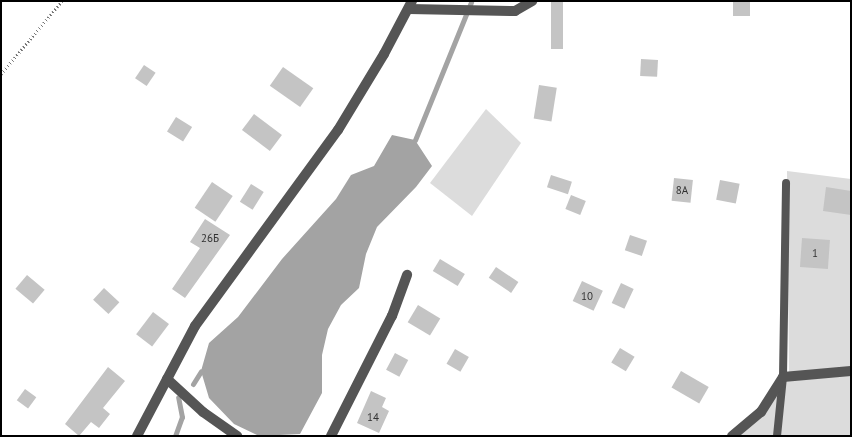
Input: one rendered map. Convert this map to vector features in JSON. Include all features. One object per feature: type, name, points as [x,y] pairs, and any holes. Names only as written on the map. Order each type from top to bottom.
[{"type":"street","points":[[137,436],[195,326],[338,130],[384,54],[410,5],[514,11],[532,1]]},
{"type":"street","points":[[332,436],[392,316],[407,275]]},
{"type":"street","points":[[732,436],[761,412],[783,377],[851,371]]},
{"type":"street","points":[[167,379],[203,412],[237,436]]},
{"type":"lane","points":[[777,436],[783,377],[786,183]]},
{"type":"path","points":[[1,74],[62,1]]},
{"type":"shaded area","points":[[486,109],[521,143],[472,216],[430,183]]},
{"type":"shaded area","points":[[392,135],[415,140],[432,166],[416,187],[377,227],[366,254],[359,288],[341,305],[328,329],[322,355],[322,393],[300,434],[259,436],[234,424],[209,398],[201,371],[209,343],[238,317],[282,259],[336,199],[351,175],[374,166]]},
{"type":"shaded area","points":[[787,171],[851,179],[851,436],[728,436],[789,379]]},
{"type":"building","points":[[551,1],[563,1],[563,49],[551,49]]},
{"type":"building","points":[[733,1],[750,1],[750,16],[733,16]]},
{"type":"building","points":[[641,59],[658,60],[657,77],[640,76]]},
{"type":"building","points":[[144,65],[156,73],[147,86],[135,78]]},
{"type":"building","points":[[283,67],[313,88],[300,107],[270,86]]},
{"type":"building","points":[[539,85],[557,88],[551,121],[534,119]]},
{"type":"building","points":[[254,114],[282,135],[270,151],[242,130]]},
{"type":"building","points":[[176,117],[192,127],[183,141],[167,131]]},
{"type":"building","points":[[551,175],[572,182],[568,194],[547,187]]},
{"type":"building","points":[[674,178],[693,180],[690,203],[672,201]]},
{"type":"building","points":[[720,180],[740,184],[736,203],[716,200]]},
{"type":"building","points":[[212,182],[233,196],[215,222],[195,208]]},
{"type":"building","points":[[251,184],[264,192],[253,210],[240,202]]},
{"type":"building","points":[[826,187],[851,191],[851,215],[823,211]]},
{"type":"building","points":[[571,195],[586,201],[580,215],[565,209]]},
{"type":"building","points":[[205,219],[230,235],[185,298],[172,289],[200,248],[190,242]]},
{"type":"building","points":[[630,235],[647,241],[642,256],[625,250]]},
{"type":"building","points":[[802,238],[830,240],[828,269],[800,267]]},
{"type":"building","points":[[440,259],[465,274],[458,286],[433,271]]},
{"type":"building","points":[[496,267],[518,282],[511,293],[489,278]]},
{"type":"building","points":[[27,275],[45,290],[33,304],[15,289]]},
{"type":"building","points":[[582,281],[603,291],[594,311],[573,301]]},
{"type":"building","points":[[621,283],[634,289],[624,309],[612,303]]},
{"type":"building","points":[[104,288],[119,302],[108,314],[93,300]]},
{"type":"building","points":[[418,305],[440,318],[430,336],[408,322]]},
{"type":"building","points":[[153,312],[169,324],[152,346],[136,334]]},
{"type":"building","points":[[620,348],[635,357],[626,371],[611,363]]},
{"type":"building","points":[[455,349],[469,357],[460,372],[446,364]]},
{"type":"building","points":[[395,353],[408,360],[399,377],[386,370]]},
{"type":"building","points":[[108,367],[125,381],[103,408],[110,414],[99,428],[91,422],[79,436],[65,424]]},
{"type":"building","points":[[681,371],[709,387],[699,403],[672,387]]},
{"type":"building","points":[[25,389],[36,397],[28,409],[17,400]]},
{"type":"building","points":[[371,391],[386,398],[382,407],[389,411],[379,433],[357,423]]},
{"type":"waterway","points":[[415,140],[471,2]]},
{"type":"waterway","points":[[193,384],[201,371]]},
{"type":"waterway","points":[[175,436],[182,417],[178,397]]}]
